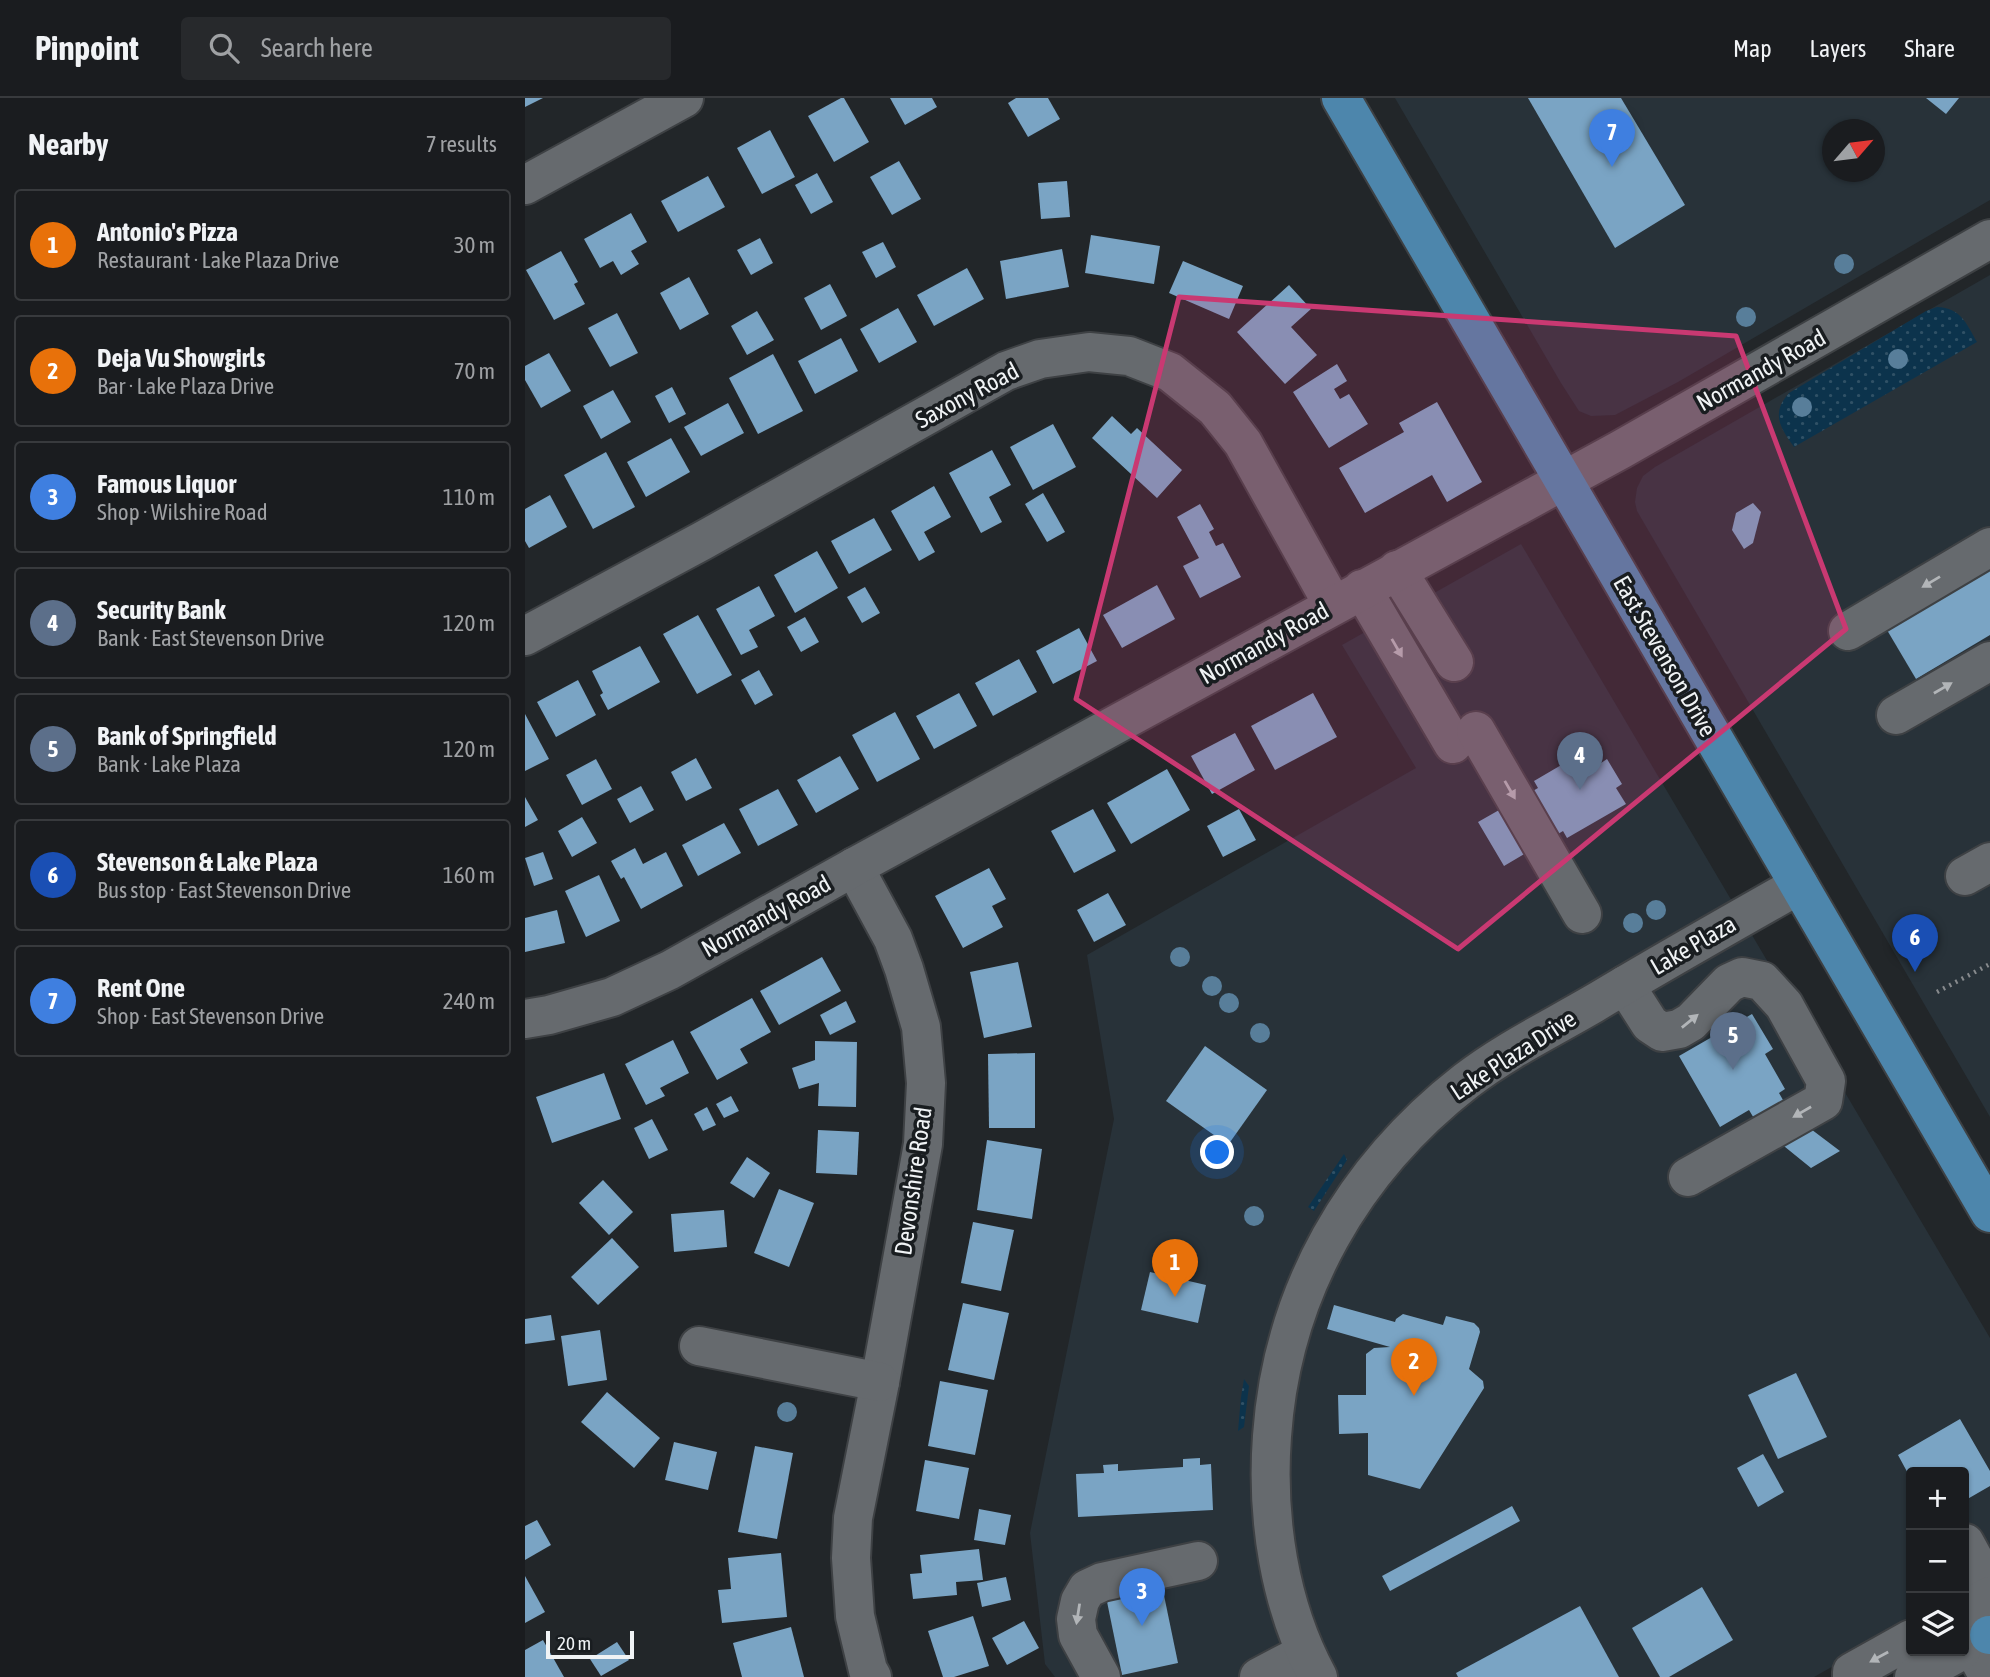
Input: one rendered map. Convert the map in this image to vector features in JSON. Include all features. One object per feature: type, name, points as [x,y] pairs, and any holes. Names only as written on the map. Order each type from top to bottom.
[{"type":"main road","name":"East Stevenson Drive","points":[[1341,98],[1990,1213]]},
{"type":"street","points":[[525,185],[684,98]]},
{"type":"street","name":"Normandy Road","points":[[525,1019],[612,997],[670,970],[1563,481],[1990,239]]},
{"type":"street","name":"Saxony Road","points":[[525,636],[702,541],[1006,371],[1040,359],[1089,352],[1129,356],[1170,372],[1215,408],[1243,443],[1348,597],[1465,738],[1582,914]]},
{"type":"street","points":[[1848,631],[1990,547]]},
{"type":"street","points":[[1397,570],[1454,662]]},
{"type":"street","points":[[1896,715],[1990,661]]},
{"type":"street","name":"Devonshire Road","points":[[854,867],[893,939],[905,969],[921,1027],[926,1083],[923,1144],[853,1518],[851,1558],[855,1616],[872,1677]]},
{"type":"street","name":"Lake Plaza","points":[[1588,1006],[1799,884]]},
{"type":"street","points":[[1625,985],[1650,1024],[1662,1032],[1679,1029],[1691,1022],[1729,983],[1742,976],[1762,981],[1784,1005],[1826,1082],[1822,1101],[1688,1177]]},
{"type":"street","name":"Lake Plaza Drive","points":[[1311,1665],[1288,1600],[1277,1551],[1269,1489],[1273,1414],[1281,1362],[1307,1285],[1350,1203],[1382,1160],[1421,1119],[1477,1073],[1588,1006]]},
{"type":"street","points":[[699,1346],[880,1381]]},
{"type":"street","points":[[1969,1550],[1990,1588]]},
{"type":"street","points":[[1101,1677],[1078,1635],[1076,1619],[1080,1601],[1087,1589],[1102,1582],[1198,1561]]},
{"type":"street","points":[[1914,1677],[1977,1642],[1990,1596]]},
{"type":"street","points":[[1851,1677],[1852,1672],[1906,1642]]},
{"type":"street","points":[[1259,1677],[1311,1665]]},
{"type":"path","points":[[1937,992],[1990,964]]},
{"type":"highlighted area","points":[[1179,297],[1736,336],[1846,629],[1458,949],[1076,699]]},
{"type":"shaded area","points":[[1395,98],[1990,98],[1990,200],[1678,382],[1615,415],[1591,416],[1579,411]]},
{"type":"shaded area","points":[[1990,275],[1990,1117],[1637,511],[1635,502],[1637,488],[1643,476],[1655,467]]},
{"type":"shaded area","points":[[1937,307],[1952,310],[1957,314],[1977,342],[1794,447],[1779,421],[1780,408],[1789,393]]},
{"type":"shaded area","points":[[1521,544],[1990,1338],[1990,1573],[1969,1588],[1969,1467],[1906,1467],[1906,1625],[1814,1677],[1055,1677],[1045,1664],[1030,1533],[1114,1119],[1087,955],[1416,768],[1342,645]]},
{"type":"shaded area","points":[[1344,1154],[1347,1160],[1314,1211],[1308,1207]]},
{"type":"shaded area","points":[[1244,1379],[1249,1386],[1244,1427],[1238,1431],[1241,1397]]},
{"type":"building","points":[[525,98],[543,98],[525,107]]},
{"type":"building","points":[[844,98],[869,142],[834,162],[808,116]]},
{"type":"building","points":[[890,98],[932,98],[937,107],[905,125]]},
{"type":"building","points":[[1016,98],[1048,98],[1060,119],[1028,137],[1008,103]]},
{"type":"building","points":[[1528,98],[1621,98],[1685,205],[1615,248]]},
{"type":"building","points":[[1926,98],[1959,98],[1946,114]]},
{"type":"building","points":[[770,130],[795,177],[762,194],[737,148]]},
{"type":"building","points":[[899,161],[921,199],[892,215],[870,177]]},
{"type":"building","points":[[817,173],[833,202],[811,214],[795,185]]},
{"type":"building","points":[[708,176],[725,207],[678,232],[661,201]]},
{"type":"building","points":[[1067,181],[1070,217],[1041,219],[1038,183]]},
{"type":"building","points":[[631,213],[647,242],[631,251],[639,264],[621,275],[613,261],[600,268],[584,239]]},
{"type":"building","points":[[1091,235],[1160,246],[1154,284],[1085,273]]},
{"type":"building","points":[[760,238],[773,263],[751,275],[737,250]]},
{"type":"building","points":[[883,242],[896,267],[876,278],[862,252]]},
{"type":"building","points":[[1062,249],[1069,287],[1006,299],[1000,261]]},
{"type":"building","points":[[561,251],[578,282],[574,284],[585,304],[554,320],[526,270]]},
{"type":"building","points":[[1183,261],[1243,286],[1229,319],[1169,293]]},
{"type":"building","points":[[967,268],[984,299],[934,326],[917,295]]},
{"type":"building","points":[[689,277],[709,314],[680,330],[660,293]]},
{"type":"building","points":[[830,284],[847,316],[821,330],[804,298]]},
{"type":"building","points":[[1289,285],[1311,309],[1291,327],[1317,355],[1285,384],[1237,332]]},
{"type":"building","points":[[898,308],[917,342],[879,363],[860,329]]},
{"type":"building","points":[[757,311],[774,340],[747,355],[731,326]]},
{"type":"building","points":[[617,313],[638,353],[610,367],[588,328]]},
{"type":"building","points":[[841,338],[858,371],[815,394],[798,361]]},
{"type":"building","points":[[549,353],[571,391],[541,408],[525,380],[525,366]]},
{"type":"building","points":[[773,354],[803,411],[758,434],[729,378]]},
{"type":"building","points":[[1337,364],[1347,381],[1334,389],[1340,399],[1349,394],[1368,424],[1329,448],[1293,392]]},
{"type":"building","points":[[672,387],[686,414],[669,423],[655,396]]},
{"type":"building","points":[[613,390],[631,422],[601,439],[583,406]]},
{"type":"building","points":[[1437,402],[1482,482],[1447,502],[1432,475],[1365,513],[1339,468],[1404,432],[1399,423]]},
{"type":"building","points":[[728,403],[744,433],[701,456],[684,427]]},
{"type":"building","points":[[1112,416],[1131,434],[1137,428],[1182,470],[1157,498],[1092,438]]},
{"type":"building","points":[[1053,424],[1076,467],[1033,490],[1010,447]]},
{"type":"building","points":[[671,438],[690,472],[646,497],[627,462]]},
{"type":"building","points":[[992,450],[1011,485],[989,497],[1002,522],[981,533],[949,473]]},
{"type":"building","points":[[606,452],[635,507],[593,529],[564,475]]},
{"type":"building","points":[[934,486],[951,517],[924,532],[935,552],[919,561],[891,511]]},
{"type":"building","points":[[1043,493],[1065,532],[1047,542],[1025,504]]},
{"type":"building","points":[[550,495],[567,527],[529,548],[525,541],[525,509]]},
{"type":"building","points":[[1753,503],[1761,512],[1753,543],[1744,549],[1732,530],[1736,513]]},
{"type":"building","points":[[1200,504],[1214,529],[1209,532],[1216,546],[1223,543],[1241,577],[1200,598],[1183,566],[1199,558],[1177,517]]},
{"type":"building","points":[[874,518],[892,550],[849,574],[831,541]]},
{"type":"building","points":[[817,551],[838,588],[795,613],[774,575]]},
{"type":"building","points":[[1990,569],[1990,635],[1916,679],[1887,630]]},
{"type":"building","points":[[1157,585],[1175,619],[1122,648],[1103,615]]},
{"type":"building","points":[[759,586],[775,616],[749,630],[758,647],[741,655],[716,609]]},
{"type":"building","points":[[865,587],[880,613],[862,623],[847,597]]},
{"type":"building","points":[[698,615],[732,675],[697,694],[663,634]]},
{"type":"building","points":[[805,617],[819,642],[801,652],[787,627]]},
{"type":"building","points":[[1079,628],[1097,661],[1053,684],[1036,651]]},
{"type":"building","points":[[640,646],[660,682],[608,710],[592,671]]},
{"type":"building","points":[[1019,659],[1037,692],[993,716],[975,683]]},
{"type":"building","points":[[759,670],[773,695],[755,705],[741,680]]},
{"type":"building","points":[[578,680],[596,715],[556,737],[537,702]]},
{"type":"building","points":[[959,693],[977,726],[934,749],[916,716]]},
{"type":"building","points":[[1313,693],[1337,737],[1275,770],[1251,726]]},
{"type":"building","points":[[895,712],[920,759],[877,782],[852,735]]},
{"type":"building","points":[[525,714],[549,759],[525,771]]},
{"type":"building","points":[[1235,733],[1255,770],[1212,794],[1191,756]]},
{"type":"building","points":[[1592,747],[1601,763],[1607,759],[1622,784],[1616,788],[1626,804],[1567,838],[1563,831],[1504,866],[1478,822],[1538,788],[1534,781]]},
{"type":"building","points":[[840,756],[859,789],[816,813],[797,780]]},
{"type":"building","points":[[696,758],[712,788],[686,801],[671,772]]},
{"type":"building","points":[[596,759],[612,789],[582,805],[566,775]]},
{"type":"building","points":[[1167,769],[1190,810],[1131,844],[1107,803]]},
{"type":"building","points":[[641,786],[654,810],[630,823],[617,799]]},
{"type":"building","points":[[778,789],[798,825],[758,846],[739,809]]},
{"type":"building","points":[[525,797],[538,820],[525,827]]},
{"type":"building","points":[[1093,809],[1116,851],[1074,873],[1051,831]]},
{"type":"building","points":[[1239,809],[1256,840],[1223,857],[1207,826]]},
{"type":"building","points":[[582,817],[597,843],[572,857],[558,831]]},
{"type":"building","points":[[724,823],[741,853],[698,876],[682,845]]},
{"type":"building","points":[[635,848],[643,864],[666,852],[683,886],[641,909],[624,877],[621,879],[611,861]]},
{"type":"building","points":[[543,852],[553,879],[534,886],[525,858]]},
{"type":"building","points":[[989,868],[1006,899],[992,906],[1003,927],[963,948],[935,896]]},
{"type":"building","points":[[599,875],[620,921],[586,937],[565,891]]},
{"type":"building","points":[[1108,893],[1126,925],[1094,942],[1077,910]]},
{"type":"building","points":[[557,910],[565,943],[525,952],[525,918]]},
{"type":"building","points":[[822,957],[841,991],[779,1025],[760,991]]},
{"type":"building","points":[[1018,962],[1032,1027],[984,1038],[970,972]]},
{"type":"building","points":[[752,998],[771,1032],[740,1049],[748,1063],[717,1080],[690,1032]]},
{"type":"building","points":[[846,1001],[856,1022],[830,1035],[820,1015]]},
{"type":"building","points":[[1752,1014],[1773,1049],[1765,1054],[1785,1089],[1779,1093],[1791,1114],[1840,1151],[1811,1168],[1758,1125],[1749,1110],[1720,1127],[1679,1056]]},
{"type":"building","points":[[673,1040],[689,1073],[660,1088],[665,1096],[646,1105],[625,1064]]},
{"type":"building","points":[[815,1041],[857,1042],[856,1107],[818,1106],[819,1083],[799,1089],[792,1068],[815,1060]]},
{"type":"building","points":[[1205,1046],[1267,1090],[1228,1145],[1166,1101]]},
{"type":"building","points":[[1035,1053],[1035,1128],[989,1128],[988,1054]]},
{"type":"building","points":[[604,1073],[621,1119],[552,1143],[536,1097]]},
{"type":"building","points":[[731,1096],[739,1111],[724,1118],[716,1104]]},
{"type":"building","points":[[707,1107],[716,1125],[703,1131],[694,1114]]},
{"type":"building","points":[[652,1119],[668,1150],[649,1159],[634,1128]]},
{"type":"building","points":[[818,1130],[859,1132],[857,1175],[816,1173]]},
{"type":"building","points":[[987,1140],[1042,1149],[1032,1219],[977,1210]]},
{"type":"building","points":[[747,1157],[770,1173],[754,1198],[730,1183]]},
{"type":"building","points":[[603,1180],[633,1212],[609,1235],[579,1203]]},
{"type":"building","points":[[779,1189],[814,1203],[789,1267],[754,1253]]},
{"type":"building","points":[[724,1210],[727,1247],[674,1252],[671,1214]]},
{"type":"building","points":[[973,1222],[1014,1230],[1001,1291],[961,1283]]},
{"type":"building","points":[[612,1238],[639,1267],[598,1305],[571,1277]]},
{"type":"building","points":[[1150,1272],[1206,1285],[1198,1323],[1141,1310]]},
{"type":"building","points":[[963,1303],[1009,1313],[994,1380],[948,1370]]},
{"type":"building","points":[[1334,1305],[1395,1322],[1403,1314],[1443,1325],[1446,1316],[1474,1323],[1479,1328],[1469,1369],[1483,1381],[1484,1388],[1420,1489],[1368,1475],[1368,1433],[1339,1434],[1338,1395],[1366,1395],[1366,1354],[1374,1348],[1390,1347],[1327,1329]]},
{"type":"building","points":[[551,1315],[555,1340],[525,1344],[525,1319]]},
{"type":"building","points":[[600,1330],[607,1380],[568,1386],[561,1336]]},
{"type":"building","points":[[1796,1373],[1827,1437],[1778,1459],[1748,1395]]},
{"type":"building","points":[[940,1381],[988,1390],[975,1455],[928,1446]]},
{"type":"building","points":[[607,1392],[660,1438],[634,1468],[581,1422]]},
{"type":"building","points":[[1960,1419],[1990,1471],[1990,1486],[1969,1498],[1969,1467],[1906,1467],[1906,1470],[1898,1455]]},
{"type":"building","points":[[674,1442],[717,1452],[708,1490],[665,1480]]},
{"type":"building","points":[[755,1446],[793,1453],[777,1539],[738,1532]]},
{"type":"building","points":[[1763,1454],[1784,1492],[1758,1507],[1737,1468]]},
{"type":"building","points":[[1200,1458],[1200,1465],[1211,1464],[1213,1510],[1078,1517],[1076,1474],[1104,1473],[1103,1465],[1118,1464],[1118,1471],[1183,1467],[1183,1459]]},
{"type":"building","points":[[925,1460],[969,1468],[959,1519],[916,1511]]},
{"type":"building","points":[[1512,1506],[1520,1521],[1390,1591],[1382,1576]]},
{"type":"building","points":[[979,1509],[1011,1515],[1005,1545],[974,1540]]},
{"type":"building","points":[[537,1520],[551,1545],[525,1560],[525,1526]]},
{"type":"building","points":[[979,1549],[983,1580],[956,1582],[957,1595],[913,1599],[910,1574],[922,1573],[920,1555]]},
{"type":"building","points":[[781,1553],[787,1617],[722,1623],[718,1590],[731,1589],[728,1558]]},
{"type":"building","points":[[525,1576],[545,1612],[525,1623]]},
{"type":"building","points":[[1160,1576],[1178,1663],[1122,1675],[1104,1587]]},
{"type":"building","points":[[1006,1577],[1011,1600],[982,1607],[977,1583]]},
{"type":"building","points":[[1702,1587],[1733,1640],[1669,1677],[1660,1677],[1632,1628]]},
{"type":"building","points":[[1580,1606],[1619,1677],[1458,1677],[1456,1673]]},
{"type":"building","points":[[973,1616],[989,1666],[954,1677],[943,1677],[928,1631]]},
{"type":"building","points":[[1024,1621],[1039,1648],[1007,1665],[992,1638]]},
{"type":"building","points":[[791,1627],[804,1677],[742,1677],[733,1643]]},
{"type":"building","points":[[543,1640],[564,1677],[525,1677],[525,1650]]},
{"type":"building","points":[[617,1642],[629,1660],[601,1676],[590,1659]]},
{"type":"place","name":"Rent One","points":[[1612,167]]},
{"type":"place","name":"Security Bank","points":[[1580,790]]},
{"type":"place","name":"Stevenson & Lake Plaza","points":[[1915,972]]},
{"type":"place","name":"Bank of Springfield","points":[[1733,1070]]},
{"type":"place","name":"Antonio's Pizza","points":[[1175,1297]]},
{"type":"place","name":"Deja Vu Showgirls","points":[[1414,1396]]},
{"type":"place","name":"Famous Liquor","points":[[1142,1626]]}]
